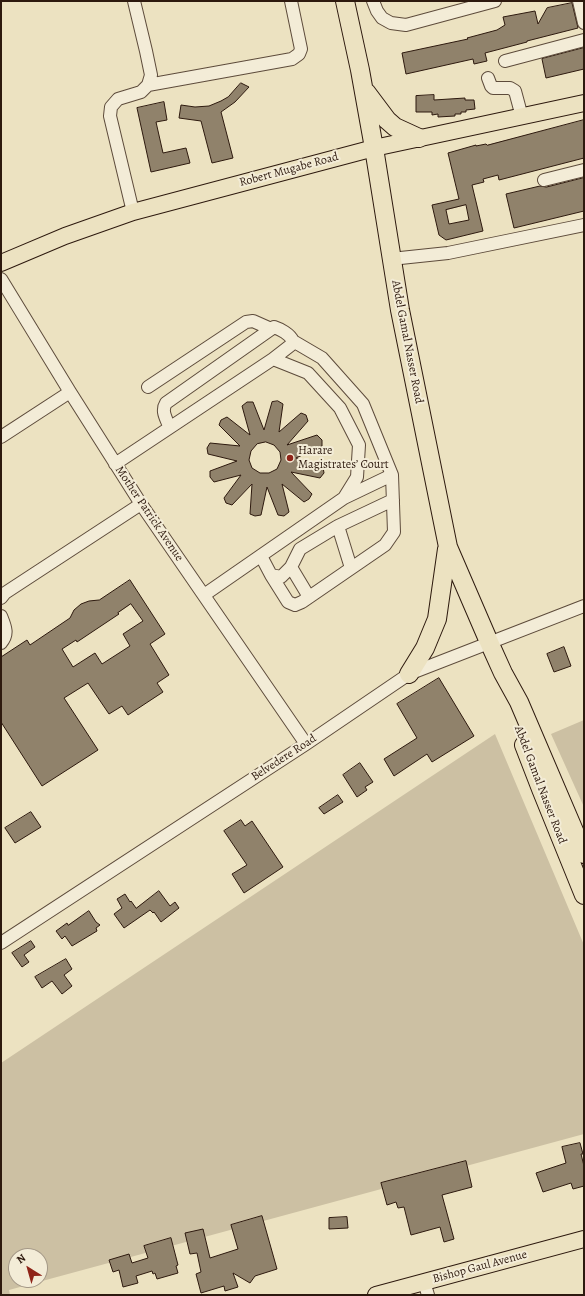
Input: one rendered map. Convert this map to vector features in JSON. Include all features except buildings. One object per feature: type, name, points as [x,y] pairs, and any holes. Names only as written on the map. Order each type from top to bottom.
[{"type":"highway","name":"Abdel Gamal Nasser Road","points":[[345,1],[374,148],[401,318],[448,547],[503,673],[519,702],[584,854]]},
{"type":"highway","points":[[363,88],[387,120],[395,127],[419,138]]},
{"type":"highway","points":[[409,674],[425,648],[437,619],[448,547]]},
{"type":"highway","name":"Abdel Gamal Nasser Road","points":[[503,673],[510,707],[584,895]]},
{"type":"main road","name":"Robert Mugabe Road","points":[[1,263],[65,236],[134,212],[374,148],[584,103]]},
{"type":"main road","name":"Bishop Gaul Avenue","points":[[376,1295],[426,1288],[584,1239]]},
{"type":"street","points":[[134,1],[151,75],[148,86]]},
{"type":"street","points":[[134,212],[110,116],[111,107],[118,99],[141,92],[148,86],[292,59],[299,54],[301,49],[290,1]]},
{"type":"street","points":[[373,1],[376,11],[382,18],[391,23],[406,25],[495,1]]},
{"type":"street","points":[[579,1],[584,23]]},
{"type":"street","points":[[505,61],[584,40]]},
{"type":"street","points":[[488,78],[493,88],[510,88],[516,91],[522,117]]},
{"type":"street","points":[[544,180],[584,170]]},
{"type":"street","points":[[391,259],[448,252],[584,225]]},
{"type":"street","name":"Mother Patrick Avenue","points":[[1,279],[141,504],[306,744]]},
{"type":"street","points":[[148,387],[246,322],[253,321],[271,329]]},
{"type":"street","points":[[169,426],[163,412],[163,407],[166,403],[274,327],[291,337],[293,341],[322,358],[363,404],[392,475],[394,532],[385,545],[302,602],[295,604],[288,602],[261,556]]},
{"type":"street","points":[[115,464],[169,426],[273,358],[291,345],[293,341]]},
{"type":"street","points":[[273,358],[308,373],[340,408],[360,446],[357,477],[344,498]]},
{"type":"street","points":[[1,437],[70,392]]},
{"type":"street","points":[[204,595],[344,498],[392,475]]},
{"type":"street","points":[[271,575],[281,577],[291,567],[300,549],[338,526],[393,500]]},
{"type":"street","points":[[1,598],[5,593],[141,504]]},
{"type":"street","points":[[338,526],[351,568]]},
{"type":"street","points":[[291,567],[309,597]]},
{"type":"street","name":"Belvedere Road","points":[[1,943],[306,744],[409,674],[584,606]]},
{"type":"street","points":[[1,616],[6,628],[6,634],[1,643]]},
{"type":"shaded area","points":[[584,720],[584,807],[551,734]]},
{"type":"shaded area","points":[[495,734],[584,945],[584,1134],[48,1279],[48,1248],[8,1248],[8,1288],[16,1288],[9,1290],[10,1295],[1,1295],[1,1063]]},
{"type":"place","name":"Harare Magistrates’ Court","points":[[290,458]]}]
